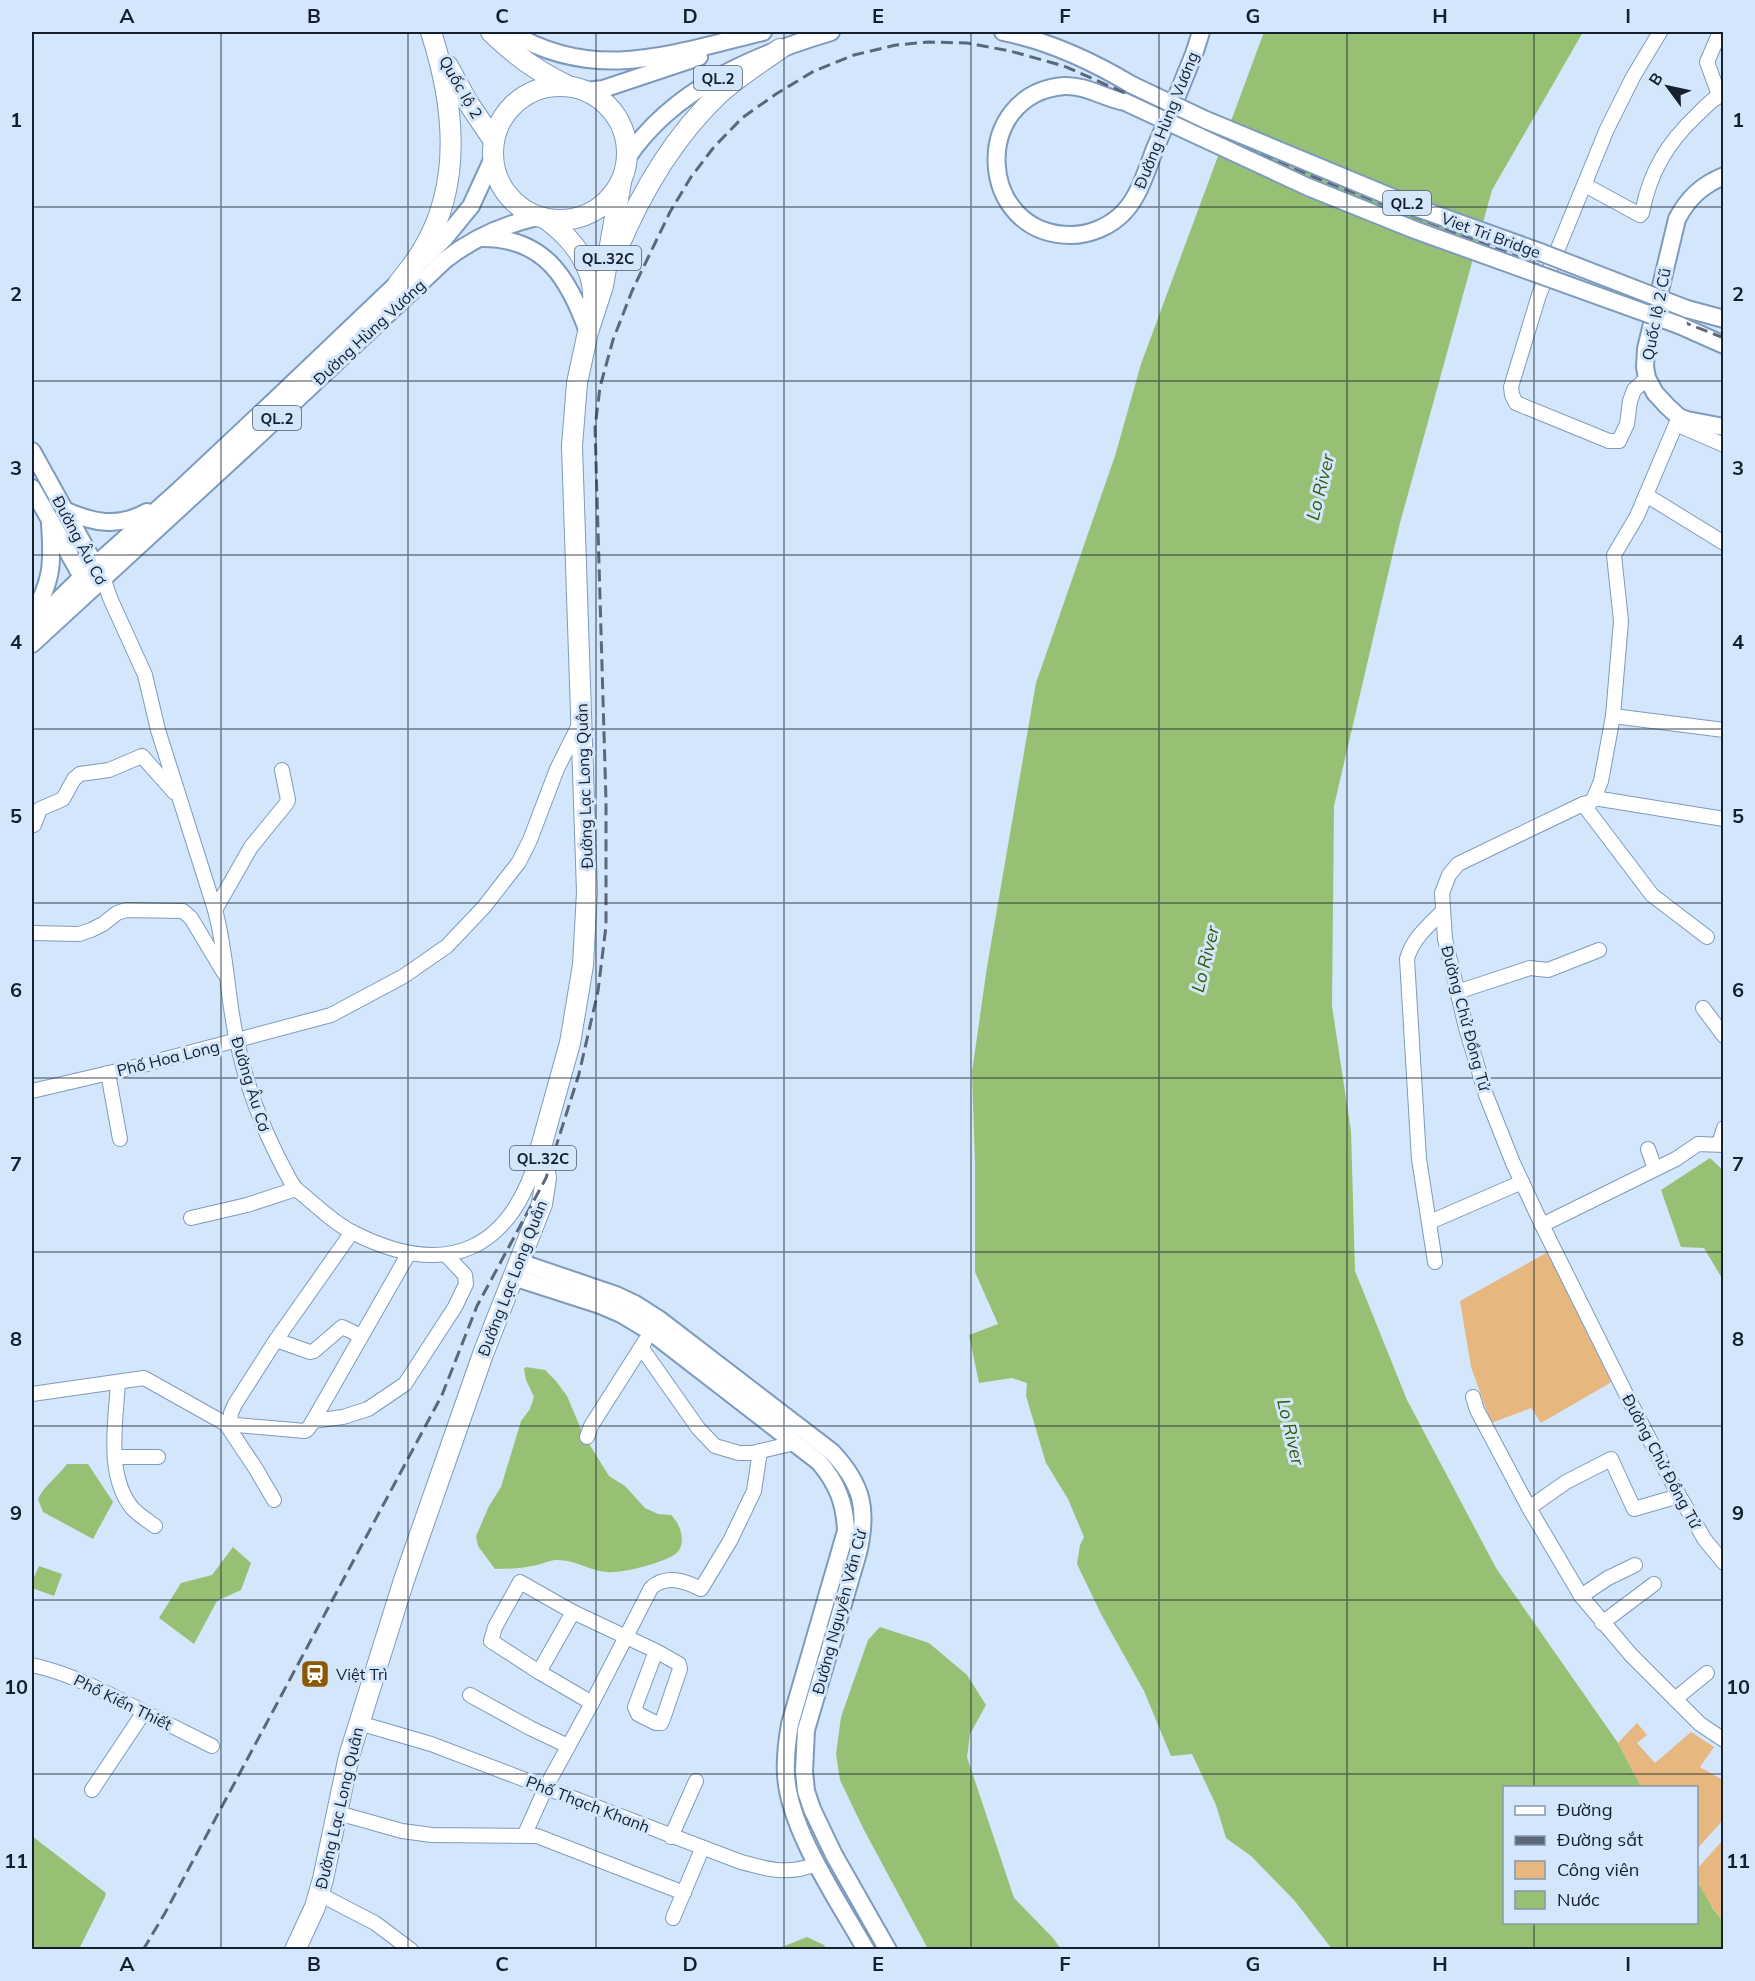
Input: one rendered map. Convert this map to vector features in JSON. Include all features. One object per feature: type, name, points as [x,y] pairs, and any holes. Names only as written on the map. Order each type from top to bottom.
[{"type":"highway","name":"Quốc lộ 2","points":[[431,32],[493,149],[497,177],[506,194],[520,207],[541,218]]},
{"type":"highway","points":[[398,284],[423,250],[437,222],[450,165],[449,107],[442,66],[431,32]]},
{"type":"highway","name":"QL.2","points":[[491,32],[515,54],[540,72],[604,102],[618,118],[626,137],[627,158],[621,182],[608,200],[590,214],[568,220],[541,218]]},
{"type":"highway","points":[[603,286],[638,207],[680,138],[721,92],[780,49]]},
{"type":"highway","name":"Quốc lộ 2","points":[[493,149],[501,122],[506,113],[520,99],[529,93],[548,87],[578,88]]},
{"type":"highway","name":"Đường Lạc Long Quân","points":[[588,332],[603,286],[621,182]]},
{"type":"highway","name":"Đường Lạc Long Quân","points":[[295,1950],[319,1894],[338,1813],[343,1779],[408,1569],[483,1354],[542,1204],[546,1178],[541,1147],[570,1043],[583,965],[587,892],[572,446],[577,382],[593,301],[589,273],[575,246],[560,229],[541,218]]},
{"type":"main road","points":[[510,32],[539,47],[564,55],[595,60],[624,61],[655,57],[765,32]]},
{"type":"main road","name":"QL.2","points":[[578,88],[600,90],[765,32]]},
{"type":"main road","name":"QL.2","points":[[627,158],[649,130],[683,99],[722,76],[780,49],[831,32]]},
{"type":"main road","name":"Viet Tri Bridge","points":[[1003,32],[1041,42],[1081,57],[1132,85],[1206,120],[1420,209],[1540,252],[1687,309]]},
{"type":"main road","name":"Đường Hùng Vương","points":[[1125,102],[1110,99],[1091,90],[1065,86],[1043,91],[1014,111],[1000,135],[996,163],[997,175],[1005,197],[1020,216],[1040,229],[1062,235],[1073,235],[1106,226],[1124,212],[1138,190],[1202,32]]},
{"type":"main road","name":"Viet Tri Bridge","points":[[1125,102],[1330,196],[1415,230],[1679,325]]},
{"type":"main road","name":"Đường Hùng Vương","points":[[32,644],[93,577],[176,493],[398,284],[463,217],[478,194],[493,149]]},
{"type":"main road","name":"Quốc lộ 2 Cũ","points":[[1678,420],[1655,393],[1647,378],[1646,349],[1677,219],[1687,202],[1700,189],[1724,176]]},
{"type":"main road","name":"Đường Hùng Vương","points":[[32,627],[233,460],[436,268],[477,238],[508,224],[541,218]]},
{"type":"main road","points":[[477,238],[512,242],[531,249],[546,259],[561,274],[570,289],[588,332]]},
{"type":"main road","name":"Quốc lộ 2 Cũ","points":[[1687,309],[1724,319]]},
{"type":"main road","name":"Quốc lộ 2 Cũ","points":[[1679,325],[1724,345]]},
{"type":"main road","points":[[1678,420],[1724,427]]},
{"type":"main road","name":"Đường Âu Cơ","points":[[32,451],[64,510],[93,577]]},
{"type":"main road","name":"Đường Âu Cơ","points":[[32,488],[50,520],[93,577]]},
{"type":"main road","points":[[64,510],[103,523],[121,522],[144,514],[176,493]]},
{"type":"main road","points":[[32,617],[45,591],[51,569],[50,520]]},
{"type":"main road","name":"Đường Nguyễn Văn Cừ","points":[[516,1269],[621,1314],[723,1376],[832,1452],[853,1479],[860,1495],[863,1529],[855,1564],[806,1730],[804,1771],[806,1791],[812,1809],[834,1855],[888,1950]]},
{"type":"main road","name":"Đường Nguyễn Văn Cừ","points":[[516,1269],[616,1295],[660,1320],[795,1443],[819,1461],[836,1484],[845,1513],[846,1531],[790,1724],[786,1749],[786,1776],[794,1816],[817,1864],[866,1950]]},
{"type":"street","points":[[1647,378],[1634,390],[1627,424],[1619,441],[1609,441],[1516,403],[1511,387],[1539,295],[1607,129],[1660,32]]},
{"type":"street","points":[[1585,185],[1640,215],[1642,213],[1652,178],[1678,133],[1721,94],[1707,62],[1720,32]]},
{"type":"street","points":[[1589,801],[1601,781],[1613,716],[1621,621],[1614,555],[1637,516],[1678,420],[1724,445]]},
{"type":"street","points":[[1646,495],[1724,543]]},
{"type":"street","name":"Đường Âu Cơ","points":[[93,577],[110,598],[145,675],[158,730],[222,936],[236,1040],[244,1074],[263,1128],[296,1189],[352,1232],[382,1246],[425,1256],[446,1255],[478,1245],[495,1234],[525,1192],[541,1147]]},
{"type":"street","points":[[1613,716],[1724,730]]},
{"type":"street","name":"Phố Hoa Long","points":[[32,1092],[331,1015],[404,976],[447,946],[484,906],[519,862],[531,840],[557,769],[582,718]]},
{"type":"street","points":[[34,825],[40,809],[63,799],[76,776],[109,770],[142,756],[180,799]]},
{"type":"street","points":[[215,910],[251,848],[288,800],[282,770]]},
{"type":"street","points":[[1589,801],[1724,819]]},
{"type":"street","points":[[1589,801],[1652,895],[1707,937]]},
{"type":"street","name":"Đường Chử Đồng Tử","points":[[1589,801],[1458,864],[1449,875],[1442,893],[1445,939],[1486,1095],[1522,1182],[1679,1496],[1705,1540],[1724,1563]]},
{"type":"street","points":[[32,933],[79,934],[97,927],[117,913],[126,910],[183,911],[191,918],[228,980]]},
{"type":"street","points":[[1435,1262],[1419,1159],[1407,959],[1409,951],[1421,934],[1443,911]]},
{"type":"street","points":[[1458,992],[1530,968],[1548,970],[1599,950]]},
{"type":"street","points":[[1703,1008],[1724,1036]]},
{"type":"street","points":[[108,1073],[120,1139]]},
{"type":"street","points":[[1542,1225],[1676,1159],[1698,1144],[1721,1145],[1724,1128]]},
{"type":"street","points":[[1648,1149],[1655,1169]]},
{"type":"street","points":[[1430,1222],[1522,1182]]},
{"type":"street","points":[[190,1218],[248,1205],[296,1189]]},
{"type":"street","points":[[274,1500],[228,1424],[232,1408],[276,1340],[352,1232]]},
{"type":"street","points":[[32,1394],[139,1378],[150,1380],[228,1424],[304,1431],[313,1421],[410,1253]]},
{"type":"street","points":[[313,1421],[335,1419],[368,1409],[405,1384],[455,1307],[466,1284],[465,1275],[446,1255]]},
{"type":"street","points":[[276,1340],[310,1352],[342,1327],[362,1336]]},
{"type":"street","points":[[587,1437],[591,1426],[651,1332]]},
{"type":"street","points":[[641,1347],[698,1428],[715,1446],[739,1453],[795,1443]]},
{"type":"street","points":[[118,1382],[116,1457],[120,1484],[133,1509],[155,1526]]},
{"type":"street","points":[[1473,1397],[1477,1410],[1529,1508],[1581,1596],[1631,1655],[1700,1724],[1722,1739]]},
{"type":"street","points":[[525,1834],[546,1787],[651,1588],[657,1583],[671,1579],[701,1589],[730,1541],[754,1491],[759,1451]]},
{"type":"street","points":[[116,1457],[158,1457]]},
{"type":"street","points":[[1529,1508],[1566,1482],[1611,1459],[1634,1509],[1679,1496]]},
{"type":"street","points":[[1581,1596],[1608,1578],[1635,1565]]},
{"type":"street","points":[[592,1703],[491,1641],[495,1627],[522,1576],[573,1612],[656,1651],[679,1664],[680,1669],[663,1719],[661,1723],[656,1724],[638,1713],[635,1707],[656,1651]]},
{"type":"street","points":[[1602,1623],[1654,1584]]},
{"type":"street","points":[[539,1672],[573,1612]]},
{"type":"street","name":"Phố Kiến Thiết","points":[[32,1665],[65,1674],[119,1698],[212,1746]]},
{"type":"street","points":[[1675,1699],[1707,1672]]},
{"type":"street","points":[[470,1695],[568,1746]]},
{"type":"street","points":[[92,1790],[144,1712]]},
{"type":"street","name":"Phố Thạch Khanh","points":[[360,1723],[430,1744],[741,1862],[775,1871],[795,1871],[817,1864]]},
{"type":"street","points":[[671,1837],[696,1781]]},
{"type":"street","points":[[338,1813],[402,1831],[432,1834],[537,1836],[684,1893]]},
{"type":"street","points":[[673,1918],[702,1849]]},
{"type":"street","points":[[319,1894],[375,1923],[411,1950]]},
{"type":"green space","points":[[1548,1252],[1615,1380],[1541,1423],[1531,1408],[1491,1423],[1471,1367],[1460,1301]]},
{"type":"green space","points":[[1637,1723],[1647,1735],[1637,1743],[1655,1763],[1691,1732],[1714,1747],[1700,1767],[1723,1780],[1723,1820],[1698,1848],[1698,1786],[1640,1786],[1618,1743]]},
{"type":"green space","points":[[1723,1840],[1723,1921],[1702,1891],[1698,1880],[1698,1868]]},
{"type":"water","name":"Lo River","points":[[1264,32],[1583,32],[1492,190],[1400,523],[1334,806],[1332,1006],[1351,1131],[1355,1271],[1407,1400],[1496,1568],[1618,1743],[1640,1786],[1503,1786],[1503,1924],[1698,1924],[1698,1883],[1713,1909],[1723,1921],[1723,1949],[1332,1949],[1294,1900],[1251,1856],[1226,1838],[1216,1805],[1192,1754],[1171,1756],[1144,1691],[1101,1614],[1077,1564],[1080,1545],[1084,1537],[1068,1499],[1046,1463],[1026,1396],[1027,1383],[1012,1378],[979,1383],[969,1335],[998,1324],[975,1272],[972,1072],[987,967],[1036,683],[1115,456],[1141,364]]},
{"type":"water","points":[[1710,1158],[1723,1170],[1723,1280],[1704,1248],[1681,1247],[1661,1190]]},
{"type":"water","points":[[526,1367],[545,1370],[556,1381],[567,1396],[583,1434],[609,1476],[625,1486],[645,1508],[658,1514],[671,1515],[675,1519],[682,1535],[682,1541],[674,1555],[641,1567],[613,1572],[558,1560],[524,1567],[495,1569],[478,1546],[476,1536],[489,1506],[501,1487],[521,1421],[530,1409],[534,1397],[526,1380],[524,1369]]},
{"type":"water","points":[[67,1464],[88,1464],[113,1502],[93,1539],[43,1512],[38,1499]]},
{"type":"water","points":[[233,1547],[251,1563],[241,1590],[217,1601],[194,1644],[159,1618],[181,1583],[212,1575]]},
{"type":"water","points":[[39,1566],[62,1574],[54,1596],[32,1588],[32,1582]]},
{"type":"water","points":[[880,1627],[929,1643],[967,1675],[986,1705],[970,1734],[967,1757],[1014,1898],[1061,1949],[928,1949],[840,1780],[836,1754],[841,1717],[868,1640]]},
{"type":"water","points":[[32,1836],[106,1893],[79,1949],[32,1949]]},
{"type":"water","points":[[807,1937],[824,1945],[826,1949],[777,1949]]},
{"type":"railway","points":[[143,1950],[165,1913],[442,1395],[477,1306],[546,1178],[579,1074],[598,991],[606,926],[606,801],[595,428],[600,387],[613,340],[632,291],[670,212],[691,177],[714,147],[742,118],[814,71],[854,55],[896,45],[929,42],[967,43],[1010,51],[1064,66],[1314,177],[1724,338]]},
{"type":"place","name":"Việt Trì","points":[[315,1674]]}]
